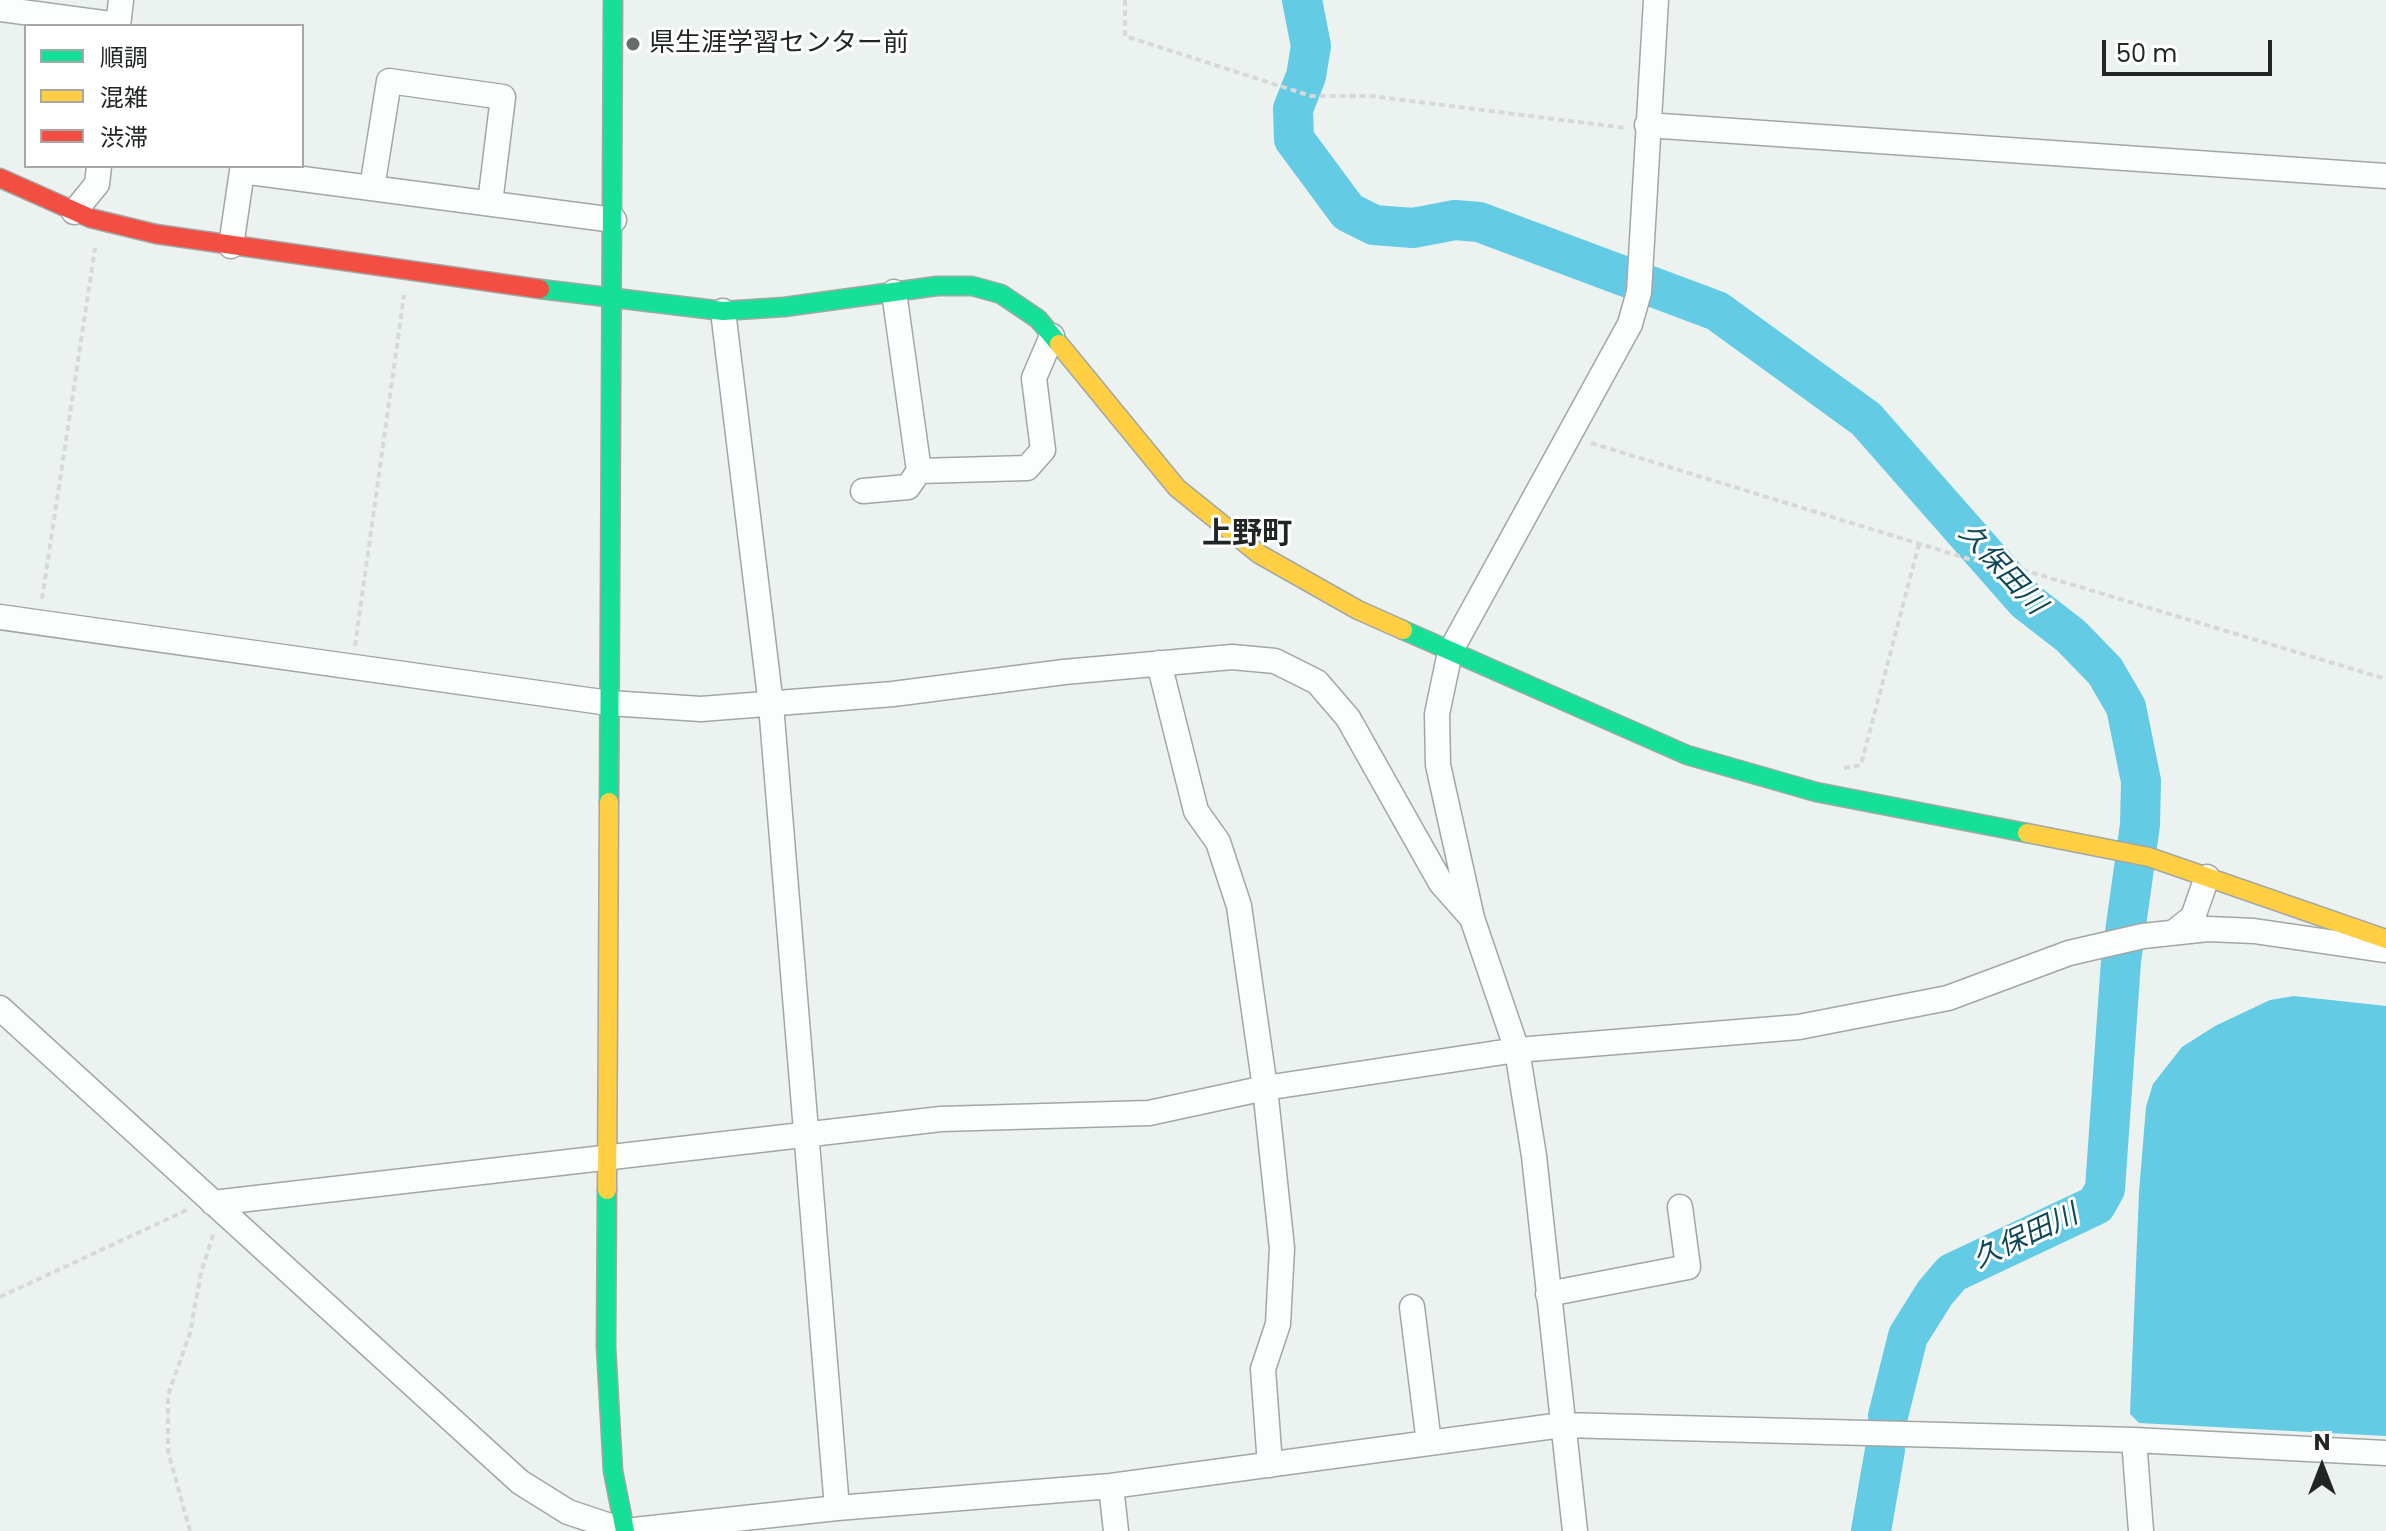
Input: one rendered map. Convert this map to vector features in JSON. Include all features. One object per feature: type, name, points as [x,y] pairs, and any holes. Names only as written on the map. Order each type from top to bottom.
[{"type":"street","points":[[118,24],[121,0]]},
{"type":"street","points":[[613,0],[608,1410],[613,1471],[625,1531]]},
{"type":"street","points":[[1575,1531],[1534,1156],[1517,1050],[1472,918],[1438,765],[1437,714],[1450,652],[1630,324],[1640,280],[1656,0]]},
{"type":"street","points":[[0,9],[111,24]]},
{"type":"street","points":[[372,188],[389,81],[503,97],[490,203]]},
{"type":"street","points":[[1647,128],[2386,176]]},
{"type":"street","points":[[82,215],[97,184],[99,168]]},
{"type":"street","points":[[231,246],[242,171],[614,220]]},
{"type":"street","points":[[0,178],[82,215],[231,246],[408,273],[614,299],[723,311],[972,286],[1001,294],[1038,319],[1177,488],[1259,554],[1358,610],[1687,755],[1816,792],[2121,849],[2386,939]]},
{"type":"street","points":[[863,491],[908,487],[919,471],[894,292]]},
{"type":"street","points":[[723,311],[771,705],[837,1508]]},
{"type":"street","points":[[919,471],[1027,468],[1043,450],[1034,378],[1052,336]]},
{"type":"street","points":[[0,617],[609,703],[701,709],[771,705],[1159,663],[1232,657],[1275,661],[1317,682],[1348,718],[1441,883],[1472,918]]},
{"type":"street","points":[[1159,663],[1196,811],[1218,842],[1239,906],[1265,1088],[1282,1248],[1278,1324],[1263,1369],[1270,1465]]},
{"type":"street","points":[[2174,932],[2193,917],[2207,877]]},
{"type":"street","points":[[214,1204],[808,1137],[941,1119],[1149,1113],[1265,1088],[1517,1050],[1799,1027],[1948,998],[2069,953],[2112,941],[2174,932],[2254,931],[2386,950]]},
{"type":"street","points":[[0,1008],[520,1482],[568,1512],[625,1531],[837,1508],[1111,1486],[1562,1425],[2134,1440],[2386,1453]]},
{"type":"street","points":[[1548,1294],[1688,1267],[1680,1207]]},
{"type":"street","points":[[1412,1307],[1429,1443]]},
{"type":"street","points":[[2134,1440],[2141,1531]]},
{"type":"street","points":[[1111,1486],[1116,1531]]},
{"type":"path","points":[[1125,0],[1125,36],[1311,96],[1371,96],[1647,128]]},
{"type":"path","points":[[38,623],[95,246],[82,215]]},
{"type":"path","points":[[353,666],[408,273]]},
{"type":"path","points":[[1568,436],[1919,544],[2000,563],[2386,679]]},
{"type":"path","points":[[1816,792],[1820,775],[1861,765],[1919,544]]},
{"type":"path","points":[[0,1297],[214,1204]]},
{"type":"path","points":[[190,1531],[168,1451],[168,1395],[190,1333],[214,1204]]},
{"type":"water","points":[[2294,996],[2386,1006],[2386,1436],[2139,1423],[2130,1414],[2139,1192],[2146,1107],[2153,1084],[2182,1047],[2215,1026],[2270,1000]]},
{"type":"waterway","name":"久保田川","points":[[1302,0],[1311,46],[1306,76],[1293,109],[1294,139],[1348,212],[1374,225],[1413,228],[1455,220],[1479,222],[1717,311],[1866,419],[2026,601],[2071,636],[2105,671],[2126,707],[2141,781],[2140,825],[2121,961],[2105,1189],[2096,1205],[1952,1273],[1935,1293],[1908,1336],[1888,1416]]},
{"type":"waterway","name":"久保田川","points":[[1871,1531],[1885,1450]]},
{"type":"traffic: fast","points":[[609,802],[613,0]]},
{"type":"traffic: fast","points":[[540,289],[723,311],[784,307],[937,286],[972,286],[1001,294],[1038,319],[1059,344]]},
{"type":"traffic: fast","points":[[1403,630],[1687,755],[1816,792],[2027,833]]},
{"type":"traffic: fast","points":[[607,1190],[606,1347],[613,1471],[625,1531]]},
{"type":"traffic: slow","points":[[1059,344],[1177,488],[1259,554],[1358,610],[1403,630]]},
{"type":"traffic: slow","points":[[607,1190],[609,802]]},
{"type":"traffic: slow","points":[[2027,833],[2149,857],[2386,939]]},
{"type":"traffic: jam","points":[[0,178],[90,218],[156,234],[540,289]]},
{"type":"place","name":"県生涯学習センター前","points":[[633,44]]},
{"type":"district","name":"上野町","points":[[1247,535]]}]
